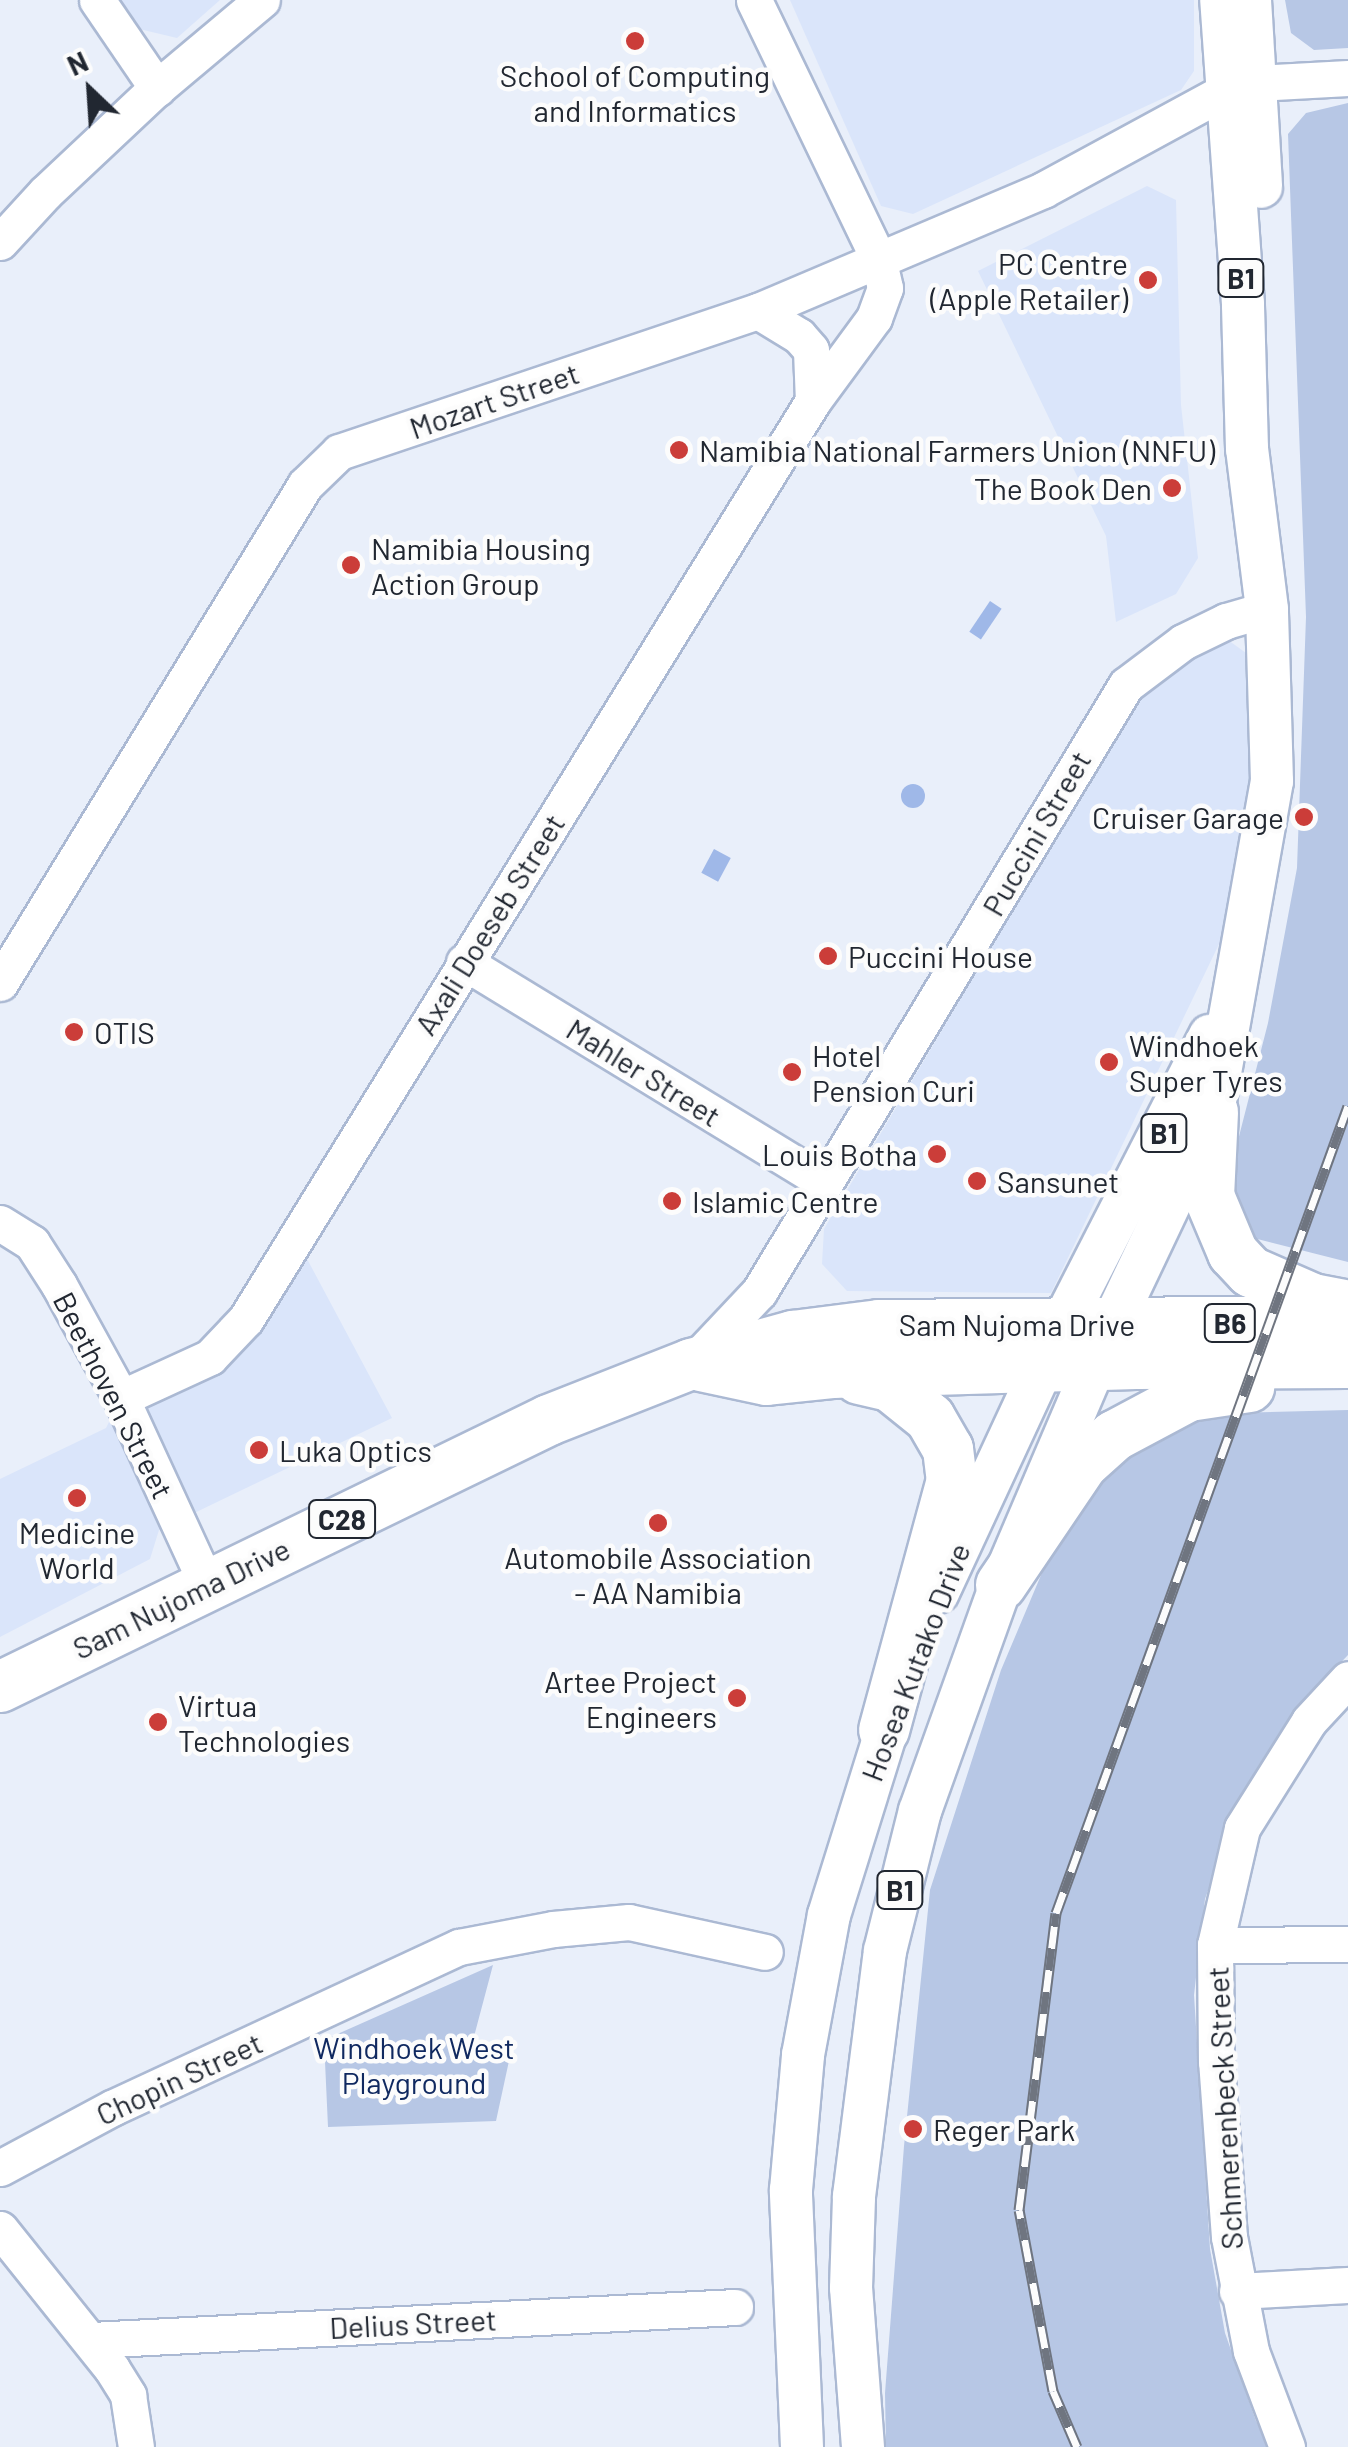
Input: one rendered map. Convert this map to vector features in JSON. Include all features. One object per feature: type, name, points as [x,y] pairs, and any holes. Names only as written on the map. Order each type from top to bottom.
[{"type":"highway","points":[[1214,1112],[1209,1196],[1233,1253],[1251,1272],[1314,1300],[1348,1306]]},
{"type":"highway","name":"Sam Nujoma Drive","points":[[691,1364],[767,1380],[1052,1347],[1348,1321]]},
{"type":"highway","name":"Sam Nujoma Drive","points":[[0,1688],[206,1584],[549,1420],[691,1364],[794,1336],[879,1324],[1052,1347]]},
{"type":"highway","name":"Sam Nujoma Drive","points":[[1105,1345],[1348,1363]]},
{"type":"highway","points":[[1001,1585],[1083,1464],[1145,1416],[1189,1396],[1348,1372]]},
{"type":"highway","points":[[832,1373],[890,1386],[910,1399],[930,1418],[948,1449],[952,1480],[884,1730]]},
{"type":"main road","name":"Hosea Kutako Drive","points":[[1221,0],[1240,87]]},
{"type":"main road","name":"Hosea Kutako Drive","points":[[863,2447],[851,2288],[854,2196],[884,1951],[920,1811],[1001,1585],[1105,1345],[1214,1112],[1272,780],[1267,609],[1247,449],[1240,87],[1250,0]]},
{"type":"main road","name":"Hosea Kutako Drive","points":[[802,2447],[791,2190],[803,2055],[828,1916],[884,1730],[941,1584],[1052,1347],[1203,1058],[1246,932]]},
{"type":"street","points":[[96,0],[156,88]]},
{"type":"street","points":[[0,242],[45,192],[156,88],[262,0]]},
{"type":"street","points":[[754,0],[878,258]]},
{"type":"street","points":[[1240,87],[1340,79]]},
{"type":"street","name":"Mozart Street","points":[[0,984],[305,485],[339,452],[758,311],[1043,190],[1240,87]]},
{"type":"street","name":"Axali Doeseb Street","points":[[120,1398],[210,1356],[246,1319],[298,1242],[464,962],[813,401],[874,318],[885,288],[878,258]]},
{"type":"street","points":[[758,311],[799,336],[811,350],[813,401]]},
{"type":"street","name":"Puccini Street","points":[[691,1364],[759,1292],[1126,685],[1184,642],[1226,621],[1267,609]]},
{"type":"street","name":"Mahler Street","points":[[464,962],[824,1182]]},
{"type":"street","name":"Beethoven Street","points":[[0,1224],[32,1243],[120,1398],[206,1584]]},
{"type":"street","name":"Schmerenbeck Street","points":[[1287,2447],[1257,2370],[1237,2290],[1216,2062],[1215,1946],[1242,1828],[1309,1720],[1348,1679]]},
{"type":"street","name":"Chopin Street","points":[[0,2168],[114,2108],[458,1947],[553,1929],[629,1922],[765,1952]]},
{"type":"street","points":[[1215,1946],[1348,1944]]},
{"type":"street","points":[[0,2229],[91,2340],[128,2396],[136,2447]]},
{"type":"street","points":[[1237,2290],[1348,2285]]},
{"type":"street","name":"Delius Street","points":[[91,2340],[734,2307]]},
{"type":"shaded area","points":[[118,0],[220,0],[177,38],[135,28]]},
{"type":"shaded area","points":[[790,0],[1194,0],[1194,71],[1181,90],[913,214],[881,206]]},
{"type":"shaded area","points":[[1147,186],[1176,200],[1181,405],[1198,558],[1176,594],[1116,622],[1106,536],[978,271]]},
{"type":"shaded area","points":[[990,601],[1002,609],[981,640],[969,632]]},
{"type":"shaded area","points":[[1228,640],[1246,653],[1252,688],[1251,796],[1220,942],[1051,1293],[847,1291],[822,1264],[824,1229],[1133,708],[1175,662],[1205,643]]},
{"type":"shaded area","points":[[913,784],[925,796],[913,808],[901,796]]},
{"type":"shaded area","points":[[714,849],[731,858],[718,882],[701,873]]},
{"type":"shaded area","points":[[298,1242],[392,1418],[159,1530],[150,1559],[0,1637],[0,1479],[106,1428],[121,1398],[210,1356]]},
{"type":"green space","points":[[1285,0],[1348,0],[1348,48],[1314,50],[1291,33]]},
{"type":"green space","points":[[1348,103],[1348,1262],[1238,1234],[1224,1195],[1268,1023],[1297,868],[1306,617],[1288,134],[1306,113]]},
{"type":"green space","points":[[1348,1410],[1348,1655],[1306,1699],[1230,1829],[1205,1899],[1194,1995],[1210,2249],[1225,2333],[1256,2421],[1271,2447],[886,2447],[885,2393],[904,2146],[930,1890],[1001,1670],[1068,1511],[1110,1459],[1191,1414]]},
{"type":"green space","name":"Windhoek West Playground","points":[[493,1965],[472,2044],[512,2047],[496,2121],[328,2127],[324,2040]]},
{"type":"railway","points":[[1077,2447],[1053,2391],[1019,2210],[1056,1913],[1348,1106]]},
{"type":"place","name":"School of Computing and Informatics","points":[[635,41]]},
{"type":"place","name":"PC Centre (Apple Retailer)","points":[[1148,280]]},
{"type":"place","name":"Namibia National Farmers Union (NNFU)","points":[[679,450]]},
{"type":"place","name":"The Book Den","points":[[1172,488]]},
{"type":"place","name":"Namibia Housing Action Group","points":[[351,565]]},
{"type":"place","name":"Cruiser Garage","points":[[1304,817]]},
{"type":"place","name":"Puccini House","points":[[828,956]]},
{"type":"place","name":"OTIS","points":[[74,1032]]},
{"type":"place","name":"Windhoek Super Tyres","points":[[1109,1062]]},
{"type":"place","name":"Hotel Pension Curi","points":[[792,1072]]},
{"type":"place","name":"Louis Botha","points":[[937,1154]]},
{"type":"place","name":"Sansunet","points":[[977,1181]]},
{"type":"place","name":"Islamic Centre","points":[[672,1201]]},
{"type":"place","name":"Luka Optics","points":[[259,1450]]},
{"type":"place","name":"Medicine World","points":[[77,1498]]},
{"type":"place","name":"Automobile Association - AA Namibia","points":[[658,1523]]},
{"type":"place","name":"Artee Project Engineers","points":[[737,1698]]},
{"type":"place","name":"Virtua Technologies","points":[[158,1722]]},
{"type":"place","name":"Reger Park","points":[[913,2129]]}]
